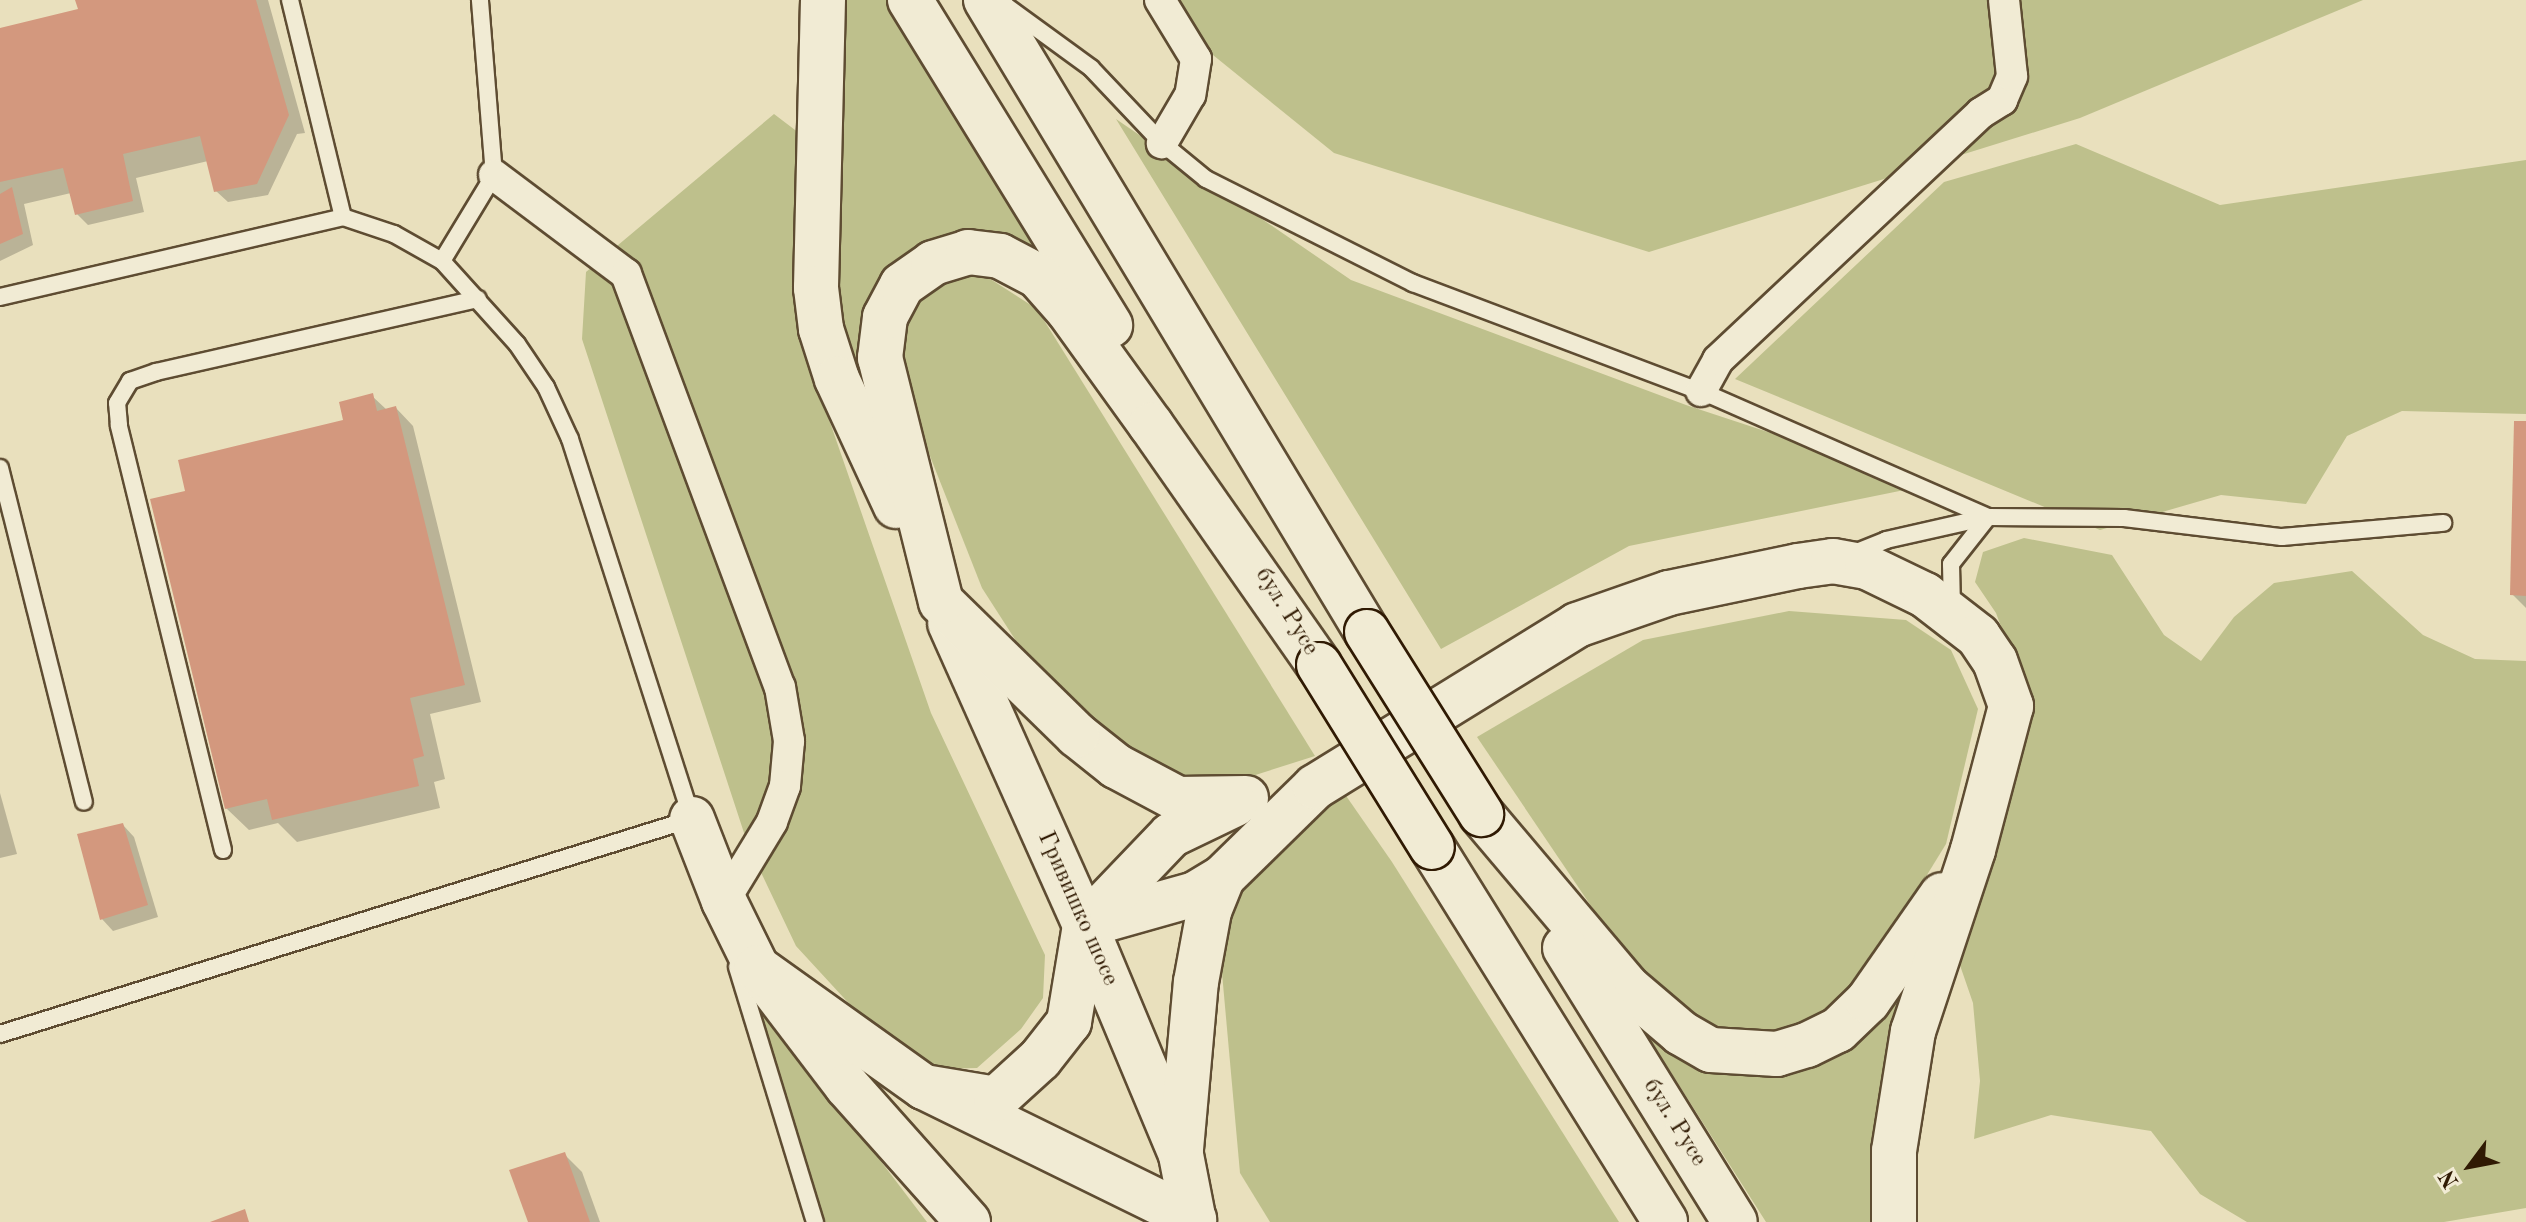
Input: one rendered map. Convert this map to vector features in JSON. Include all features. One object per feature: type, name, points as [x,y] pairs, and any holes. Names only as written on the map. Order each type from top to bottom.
[{"type":"main road","points":[[823,0],[816,288],[821,329],[837,379],[941,602],[1077,735],[1126,773],[1178,799],[1246,798],[1315,787]]},
{"type":"main road","name":"бул. Русе","points":[[910,0],[1665,1222]]},
{"type":"main road","name":"бул. Русе","points":[[986,0],[1367,632],[1735,1222]]},
{"type":"main road","points":[[941,602],[884,382],[880,338],[891,300],[916,273],[951,256],[983,252],[1017,264],[1038,276],[1051,289],[1319,665]]},
{"type":"main road","points":[[1085,925],[1195,894],[1222,878],[1315,787],[1577,625],[1669,593],[1833,561],[1867,567],[1896,579],[1952,613],[1978,636],[1995,661],[2011,706],[1973,850],[1913,1031],[1894,1151],[1894,1222]]},
{"type":"main road","name":"Гривишко шосе","points":[[941,602],[1085,925],[1181,1155],[1190,1221]]},
{"type":"main road","points":[[924,1087],[996,1099],[1040,1059],[1069,1022],[1085,925],[1171,835],[1246,798]]},
{"type":"main road","points":[[1481,814],[1627,987],[1654,1012],[1711,1050],[1744,1054],[1777,1054],[1807,1045],[1838,1030],[1868,1001],[1892,970],[1973,850]]},
{"type":"main road","points":[[692,819],[724,901],[757,968],[847,1086],[967,1218]]},
{"type":"main road","points":[[1181,1155],[1196,982],[1209,911],[1222,878]]},
{"type":"main road","points":[[757,968],[924,1087],[1190,1221]]},
{"type":"street","points":[[1160,0],[1196,59],[1190,95],[1162,143]]},
{"type":"street","points":[[1701,391],[1718,360],[1981,113],[2002,100],[2012,76],[2004,0]]},
{"type":"street","points":[[494,175],[626,274],[780,687],[789,741],[785,786],[772,822],[724,901]]},
{"type":"lane","points":[[290,0],[343,217]]},
{"type":"lane","points":[[442,261],[494,175],[480,0]]},
{"type":"lane","points":[[998,0],[1091,68],[1162,143],[1206,179],[1413,283],[1701,391],[1988,517]]},
{"type":"lane","points":[[0,297],[343,217],[394,234],[442,261],[478,299],[517,344],[546,387],[570,439],[692,819],[815,1222]]},
{"type":"lane","points":[[223,850],[119,425],[117,403],[130,381],[156,372],[478,299]]},
{"type":"lane","points":[[0,468],[84,802]]},
{"type":"lane","points":[[1952,613],[1951,564],[1988,517]]},
{"type":"lane","points":[[1833,561],[1886,540],[1988,517],[2124,518],[2282,537],[2443,523]]},
{"type":"lane","points":[[0,1034],[692,819]]},
{"type":"green space","points":[[841,0],[893,0],[1053,269],[894,269],[905,501],[850,365],[835,297]]},
{"type":"green space","points":[[1145,0],[2363,0],[2080,118],[1649,252],[1334,153]]},
{"type":"green space","points":[[774,114],[799,133],[808,359],[931,713],[1045,955],[1043,998],[1021,1029],[977,1068],[933,1069],[866,1022],[796,946],[748,845],[582,339],[586,272]]},
{"type":"green space","points":[[1116,119],[1351,280],[1686,405],[1929,485],[1629,546],[1441,649]]},
{"type":"green space","points":[[2076,144],[2220,205],[2526,160],[2526,414],[2402,411],[2347,436],[2306,504],[2221,495],[2100,530],[1735,379],[1944,182]]},
{"type":"green space","points":[[984,275],[1037,309],[1315,756],[1211,789],[1175,785],[1071,705],[1020,647],[982,588],[900,380],[896,337],[911,305],[942,281]]},
{"type":"green space","points":[[2024,538],[2112,555],[2164,635],[2201,661],[2234,617],[2274,583],[2352,571],[2423,635],[2475,659],[2526,661],[2526,1208],[2444,1222],[2247,1222],[2200,1194],[2151,1131],[2051,1115],[1974,1139],[1980,1081],[1973,1003],[1953,945],[2032,711],[1996,613],[1975,582],[1983,552]]},
{"type":"green space","points":[[1789,611],[1906,620],[1951,650],[1978,709],[1946,844],[1855,992],[1806,1028],[1748,1037],[1688,1020],[1639,977],[1477,737],[1643,640]]},
{"type":"green space","points":[[1342,790],[1392,862],[1619,1222],[1270,1222],[1240,1173],[1222,973],[1236,876]]},
{"type":"green space","points":[[1920,961],[1875,1222],[1766,1222],[1642,1027],[1686,1059],[1735,1075],[1772,1074]]},
{"type":"green space","points":[[750,989],[927,1222],[819,1222]]},
{"type":"building","points":[[75,0],[256,0],[289,115],[257,184],[214,192],[200,136],[123,154],[133,201],[75,215],[63,168],[0,182],[0,28],[78,9]]},
{"type":"building","points":[[12,187],[23,234],[0,244],[0,194]]},
{"type":"building","points":[[373,393],[377,411],[396,406],[465,685],[410,698],[424,756],[413,759],[419,786],[272,820],[267,799],[225,809],[150,499],[185,491],[178,460],[343,420],[339,402]]},
{"type":"building","points":[[2514,421],[2526,421],[2526,596],[2510,595]]},
{"type":"building","points":[[123,823],[148,905],[100,920],[77,834]]},
{"type":"building","points":[[565,1152],[590,1222],[528,1222],[509,1170]]},
{"type":"building","points":[[245,1209],[249,1222],[210,1222]]}]
